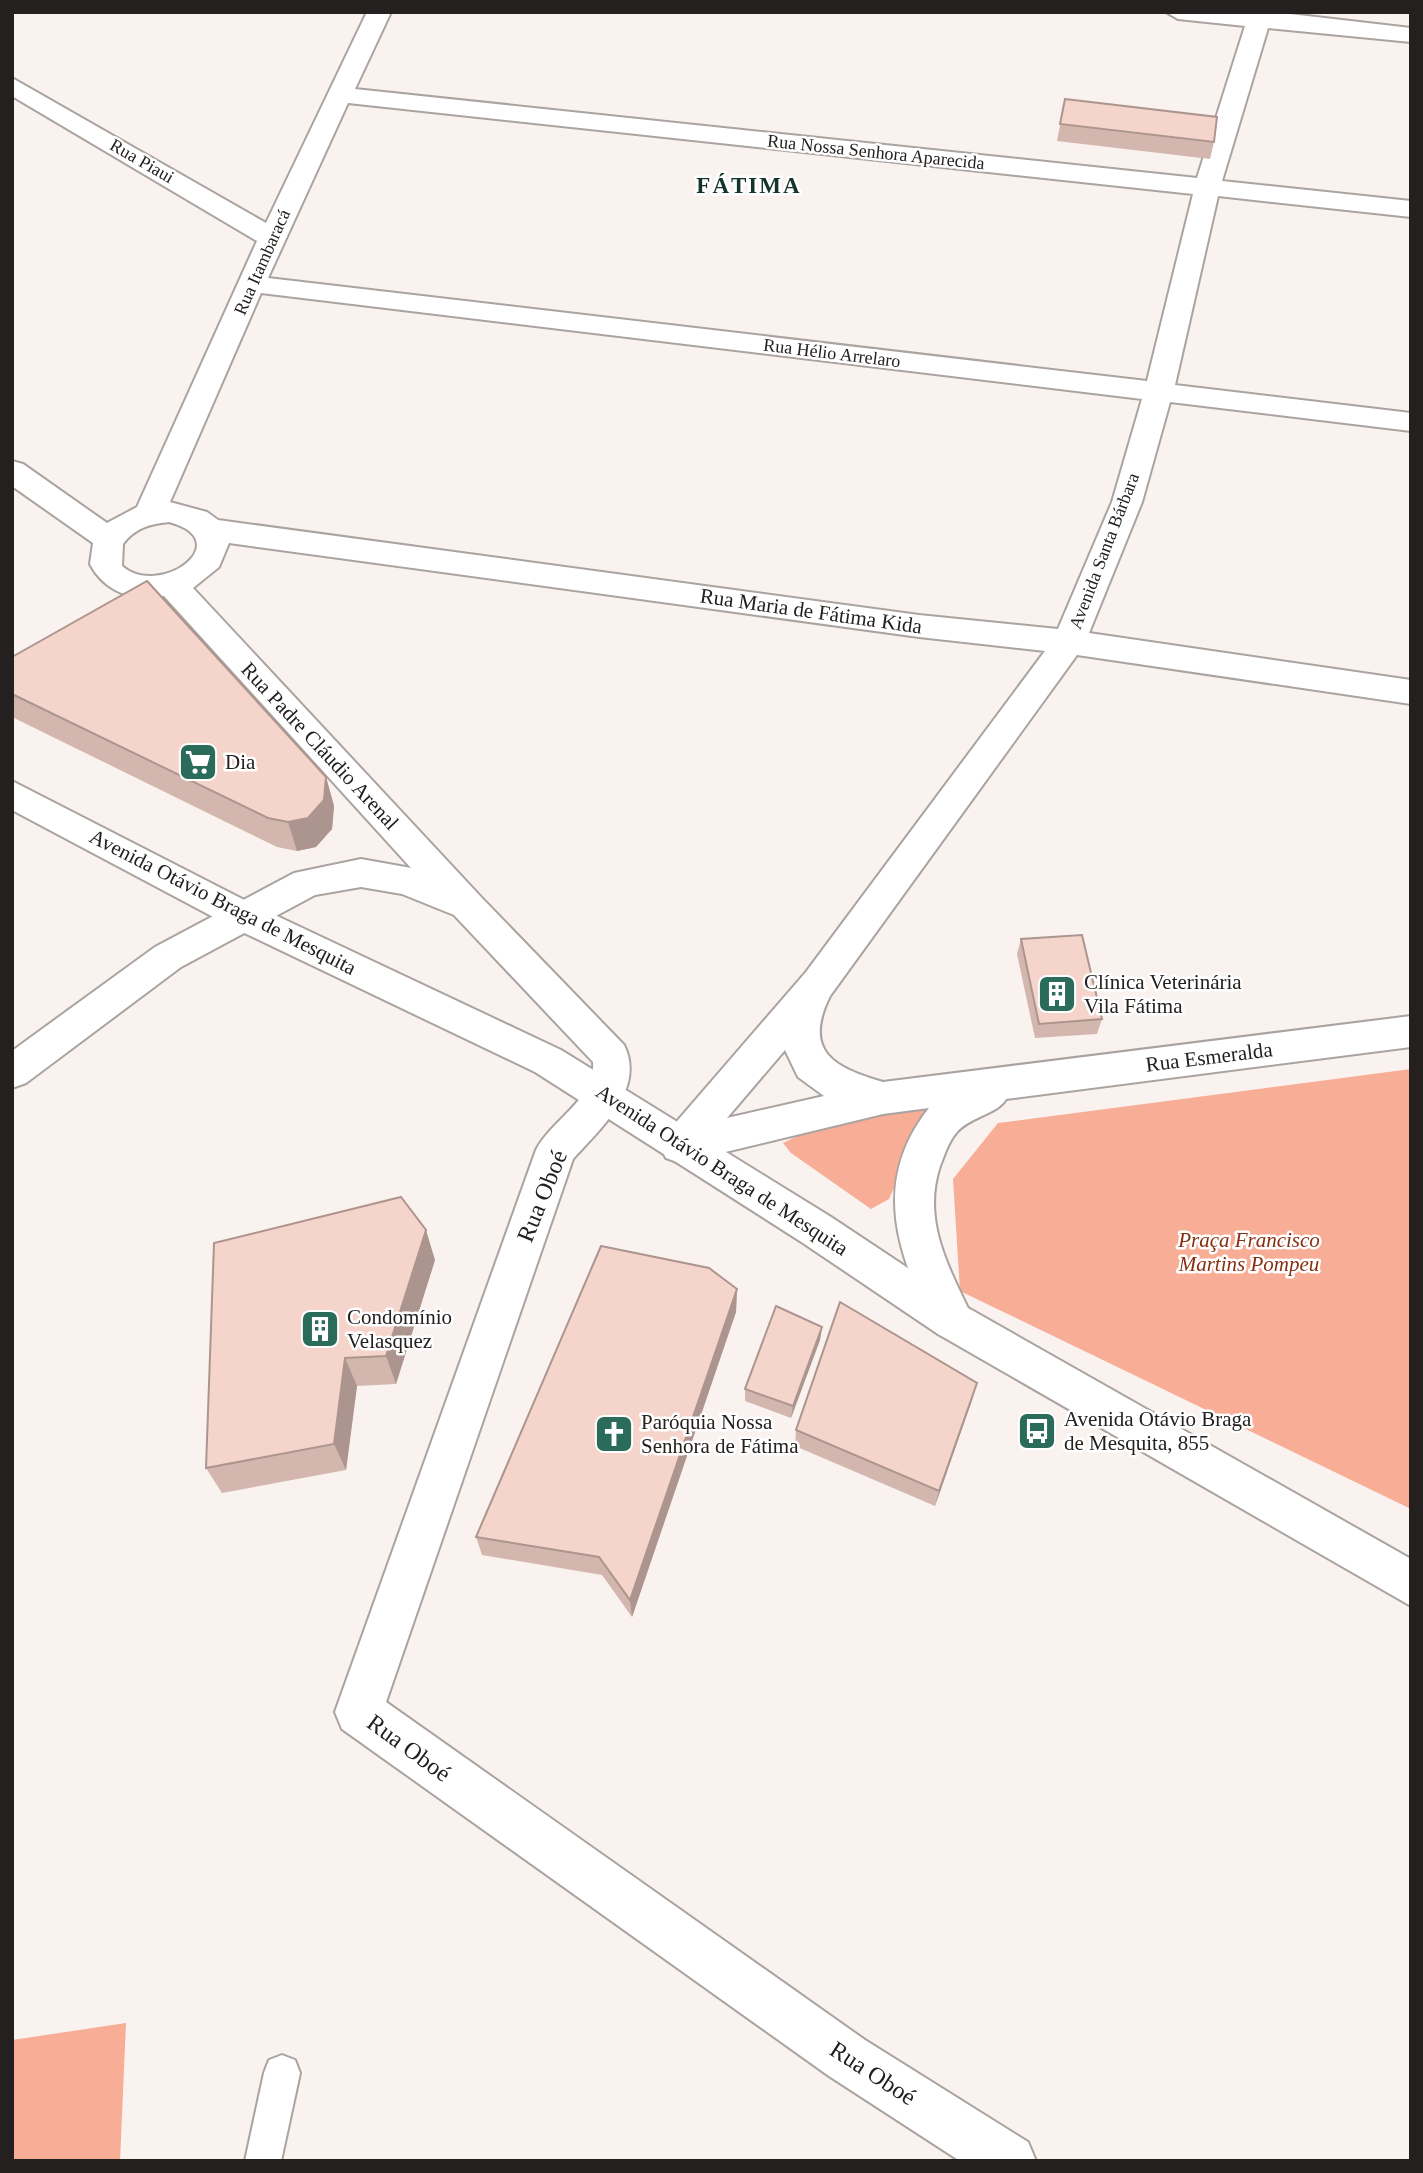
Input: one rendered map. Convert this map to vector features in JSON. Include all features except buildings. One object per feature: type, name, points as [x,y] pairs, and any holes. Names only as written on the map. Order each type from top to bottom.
[{"type":"street","points":[[1178,12],[1260,17],[1411,35]]},
{"type":"street","name":"Rua Itambaracá","points":[[149,514],[272,238],[341,95],[370,15]]},
{"type":"street","name":"Avenida Santa Bárbara","points":[[680,1146],[819,983],[1069,642],[1127,502],[1159,391],[1207,188],[1260,17]]},
{"type":"street","name":"Rua Piaui","points":[[12,85],[272,238]]},
{"type":"street","name":"Rua Nossa Senhora Aparecida","points":[[341,95],[1411,209]]},
{"type":"street","name":"Rua Hélio Arrelaro","points":[[253,284],[1411,422]]},
{"type":"street","points":[[12,471],[108,539]]},
{"type":"street","points":[[149,514],[187,514],[202,520],[212,530],[216,542],[209,561],[190,578],[172,584],[158,587],[131,585],[110,574],[103,557],[108,539],[133,520],[149,514]]},
{"type":"street","name":"Rua Maria de Fátima Kida","points":[[212,530],[919,626],[1069,642],[1411,692]]},
{"type":"street","name":"Rua Padre Cláudio Arenal","points":[[172,584],[468,907],[611,1056],[613,1075],[603,1095]]},
{"type":"street","name":"Avenida Otávio Braga de Mesquita","points":[[12,794],[247,918],[548,1061],[817,1230],[953,1321],[1411,1584]]},
{"type":"street","name":"Rua Padre Cláudio Arenal","points":[[12,1072],[168,957],[247,918],[307,883],[361,873],[408,881],[468,907]]},
{"type":"street","name":"Avenida Santa Bárbara","points":[[819,983],[805,1006],[800,1030],[805,1055],[821,1075],[845,1087],[883,1098]]},
{"type":"street","name":"Rua Esmeralda","points":[[680,1146],[883,1098],[1411,1031]]},
{"type":"street","name":"Rua Esmeralda","points":[[953,1321],[933,1285],[911,1219],[916,1172],[932,1138],[948,1114],[1007,1084]]},
{"type":"street","name":"Rua Oboé","points":[[603,1095],[556,1150],[359,1712],[836,2050],[1009,2161]]},
{"type":"lane","points":[[263,2161],[282,2073]]},
{"type":"green space","name":"Praça Francisco Martins Pompeu","points":[[1411,1069],[1411,1509],[960,1291],[953,1179],[998,1123]]},
{"type":"green space","points":[[931,1106],[889,1199],[871,1209],[791,1153],[783,1143],[837,1123],[874,1114]]},
{"type":"green space","points":[[126,2023],[120,2161],[12,2161],[12,2040]]},
{"type":"place","name":"Dia","points":[[198,762]]},
{"type":"place","name":"Clínica Veterinária Vila Fátima","points":[[1057,994]]},
{"type":"place","name":"Condomínio Velasquez","points":[[320,1329]]},
{"type":"place","name":"Avenida Otávio Braga de Mesquita, 855","points":[[1037,1431]]},
{"type":"place","name":"Paróquia Nossa Senhora de Fátima","points":[[614,1434]]},
{"type":"district","name":"FÁTIMA","points":[[749,185]]}]
